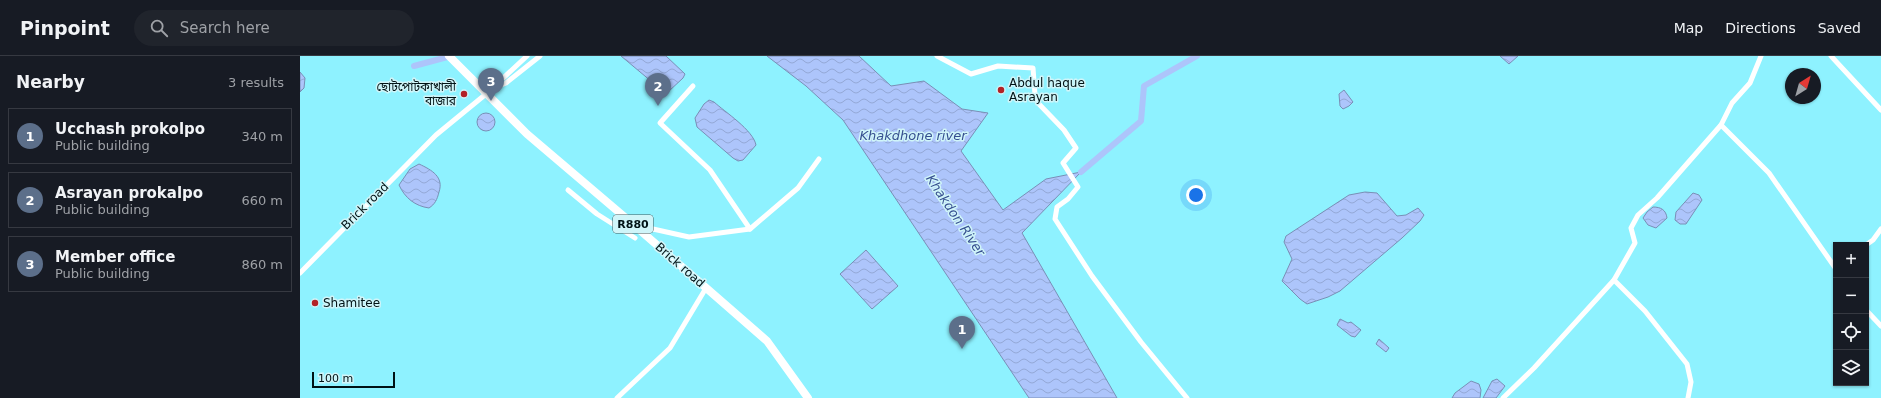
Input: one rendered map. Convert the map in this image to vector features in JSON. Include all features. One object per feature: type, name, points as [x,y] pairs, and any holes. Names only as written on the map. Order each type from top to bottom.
[{"type":"main road","name":"Brick road","points":[[449,56],[527,134],[634,225],[767,342],[808,398]]},
{"type":"street","name":"Brick road","points":[[300,273],[436,135],[486,94],[527,56]]},
{"type":"street","points":[[493,87],[506,83],[540,56]]},
{"type":"street","points":[[937,56],[972,74],[998,66],[1033,68],[1035,95],[1038,103],[1064,130],[1076,148],[1063,163],[1078,187],[1068,199],[1057,207],[1055,219],[1092,276],[1141,342],[1187,398]]},
{"type":"street","points":[[1503,398],[1534,368],[1614,280],[1635,243],[1632,228],[1638,215],[1657,198],[1720,125],[1732,103],[1750,83],[1761,56]]},
{"type":"street","points":[[1831,56],[1881,110]]},
{"type":"street","points":[[694,86],[660,123],[710,170],[750,228]]},
{"type":"street","points":[[1720,125],[1769,173],[1833,265]]},
{"type":"street","points":[[634,225],[689,237],[750,228],[798,188],[819,159]]},
{"type":"street","points":[[568,190],[597,214],[635,238]]},
{"type":"street","points":[[620,228],[627,219]]},
{"type":"street","points":[[1869,243],[1881,229]]},
{"type":"street","points":[[1614,280],[1645,311],[1687,364],[1691,382],[1688,398]]},
{"type":"street","points":[[617,398],[670,348],[706,288]]},
{"type":"street","points":[[1869,313],[1881,326]]},
{"type":"water","points":[[621,56],[666,56],[685,74],[683,78],[668,92],[664,92]]},
{"type":"water","name":"Khakdhone river","points":[[767,56],[859,56],[891,86],[924,81],[962,109],[988,113],[961,151],[1003,210],[1046,179],[1081,172],[1022,233],[1117,398],[1029,398],[843,120],[806,86]]},
{"type":"water","points":[[1500,56],[1518,56],[1509,64]]},
{"type":"water","points":[[300,72],[305,78],[304,88],[300,92]]},
{"type":"water","points":[[1344,90],[1353,102],[1343,109],[1340,106],[1339,94]]},
{"type":"water","points":[[709,100],[714,102],[744,127],[754,139],[756,145],[743,160],[738,161],[733,158],[697,127],[695,118],[704,104]]},
{"type":"water","points":[[482,113],[490,113],[495,118],[493,129],[490,131],[482,131],[477,126],[477,118]]},
{"type":"water","points":[[419,164],[436,175],[440,182],[437,200],[429,208],[411,201],[404,194],[399,185],[410,169]]},
{"type":"water","points":[[1365,192],[1377,193],[1397,216],[1406,215],[1418,208],[1424,215],[1420,221],[1402,238],[1340,291],[1307,304],[1282,281],[1292,259],[1284,242],[1286,236],[1349,195]]},
{"type":"water","points":[[1693,193],[1699,195],[1702,200],[1686,224],[1680,224],[1675,220],[1676,212]]},
{"type":"water","points":[[1653,207],[1663,210],[1666,213],[1667,218],[1656,228],[1648,225],[1643,218]]},
{"type":"water","points":[[866,250],[898,286],[872,309],[840,274]]},
{"type":"water","points":[[1340,319],[1348,323],[1351,322],[1361,330],[1355,337],[1351,336],[1337,325]]},
{"type":"water","points":[[1379,339],[1389,348],[1386,352],[1376,344]]},
{"type":"water","points":[[1497,379],[1505,386],[1496,398],[1483,398],[1492,381]]},
{"type":"water","points":[[1471,381],[1479,384],[1481,390],[1480,398],[1452,398],[1455,393]]},
{"type":"waterway","points":[[414,66],[451,56]]},
{"type":"waterway","points":[[1081,172],[1141,121],[1144,86],[1197,56]]},
{"type":"place","name":"Abdul haque Asrayan","points":[[1001,90]]},
{"type":"place","name":"ছোটপোটকাখালী বাজার","points":[[464,94]]},
{"type":"place","name":"Member office","points":[[491,101]]},
{"type":"place","name":"Asrayan prokalpo","points":[[658,106]]},
{"type":"place","name":"Shamitee","points":[[315,303]]},
{"type":"place","name":"Ucchash prokolpo","points":[[962,349]]},
{"type":"water label","name":"Khakdon River","points":[[956,215]]}]
